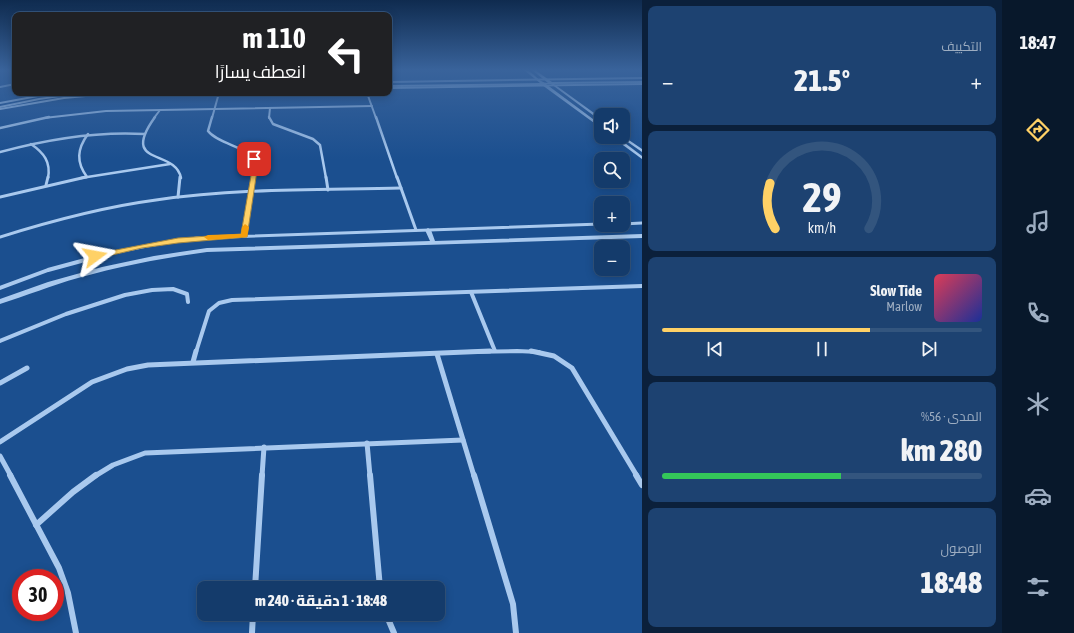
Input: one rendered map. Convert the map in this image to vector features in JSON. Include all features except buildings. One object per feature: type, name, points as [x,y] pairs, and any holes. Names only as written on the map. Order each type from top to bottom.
[{"type":"street","points":[[0,106],[27,100]]},
{"type":"street","points":[[0,106],[33,100]]},
{"type":"street","points":[[0,106],[37,100]]},
{"type":"street","points":[[0,106],[52,100]]},
{"type":"street","points":[[217,100],[207,129],[209,134],[216,139],[247,152],[255,161],[244,236]]},
{"type":"street","points":[[370,100],[416,230]]},
{"type":"street","points":[[564,100],[594,122]]},
{"type":"street","points":[[574,100],[594,115]]},
{"type":"street","points":[[0,128],[73,114],[106,111],[372,106]]},
{"type":"street","points":[[270,108],[269,119],[273,124],[313,139],[320,144],[328,190]]},
{"type":"street","points":[[160,110],[145,134],[143,140],[146,150],[153,156],[170,164],[181,176],[178,197]]},
{"type":"street","points":[[0,152],[31,144],[88,134],[145,134]]},
{"type":"street","points":[[87,177],[80,167],[78,158],[79,148],[88,134]]},
{"type":"street","points":[[630,142],[642,151]]},
{"type":"street","points":[[31,144],[44,154],[48,163],[49,173],[46,185]]},
{"type":"street","points":[[623,144],[642,158]]},
{"type":"street","points":[[0,197],[46,185],[87,177],[170,164]]},
{"type":"street","points":[[0,237],[87,213],[140,202],[178,197],[251,192],[401,188]]},
{"type":"street","points":[[630,224],[642,223]]},
{"type":"street","points":[[0,288],[68,263],[123,250],[191,239],[594,224]]},
{"type":"street","points":[[428,230],[433,242]]},
{"type":"street","points":[[0,302],[79,274],[131,261],[181,253],[229,249],[642,236]]},
{"type":"street","points":[[193,362],[209,311],[219,303],[226,301],[642,286]]},
{"type":"street","points":[[0,342],[51,319],[93,304],[127,295],[179,288],[187,294],[188,302]]},
{"type":"street","points":[[470,292],[495,351]]},
{"type":"street","points":[[0,442],[79,390],[112,374],[148,365],[495,351],[541,352],[558,358],[572,368],[642,485]]},
{"type":"street","points":[[437,354],[513,604],[516,633]]},
{"type":"street","points":[[0,383],[27,368]]},
{"type":"street","points":[[36,525],[104,468],[131,456],[156,451],[463,440]]},
{"type":"street","points":[[367,443],[379,581]]},
{"type":"street","points":[[255,581],[264,447]]},
{"type":"street","points":[[0,456],[59,568],[68,593],[76,633]]},
{"type":"street","points":[[252,633],[253,621]]},
{"type":"street","points":[[389,621],[394,633]]},
{"type":"slow traffic","points":[[208,237],[244,236],[245,227]]},
{"type":"route","points":[[95,256],[178,240],[244,236],[256,164],[254,159]]}]
